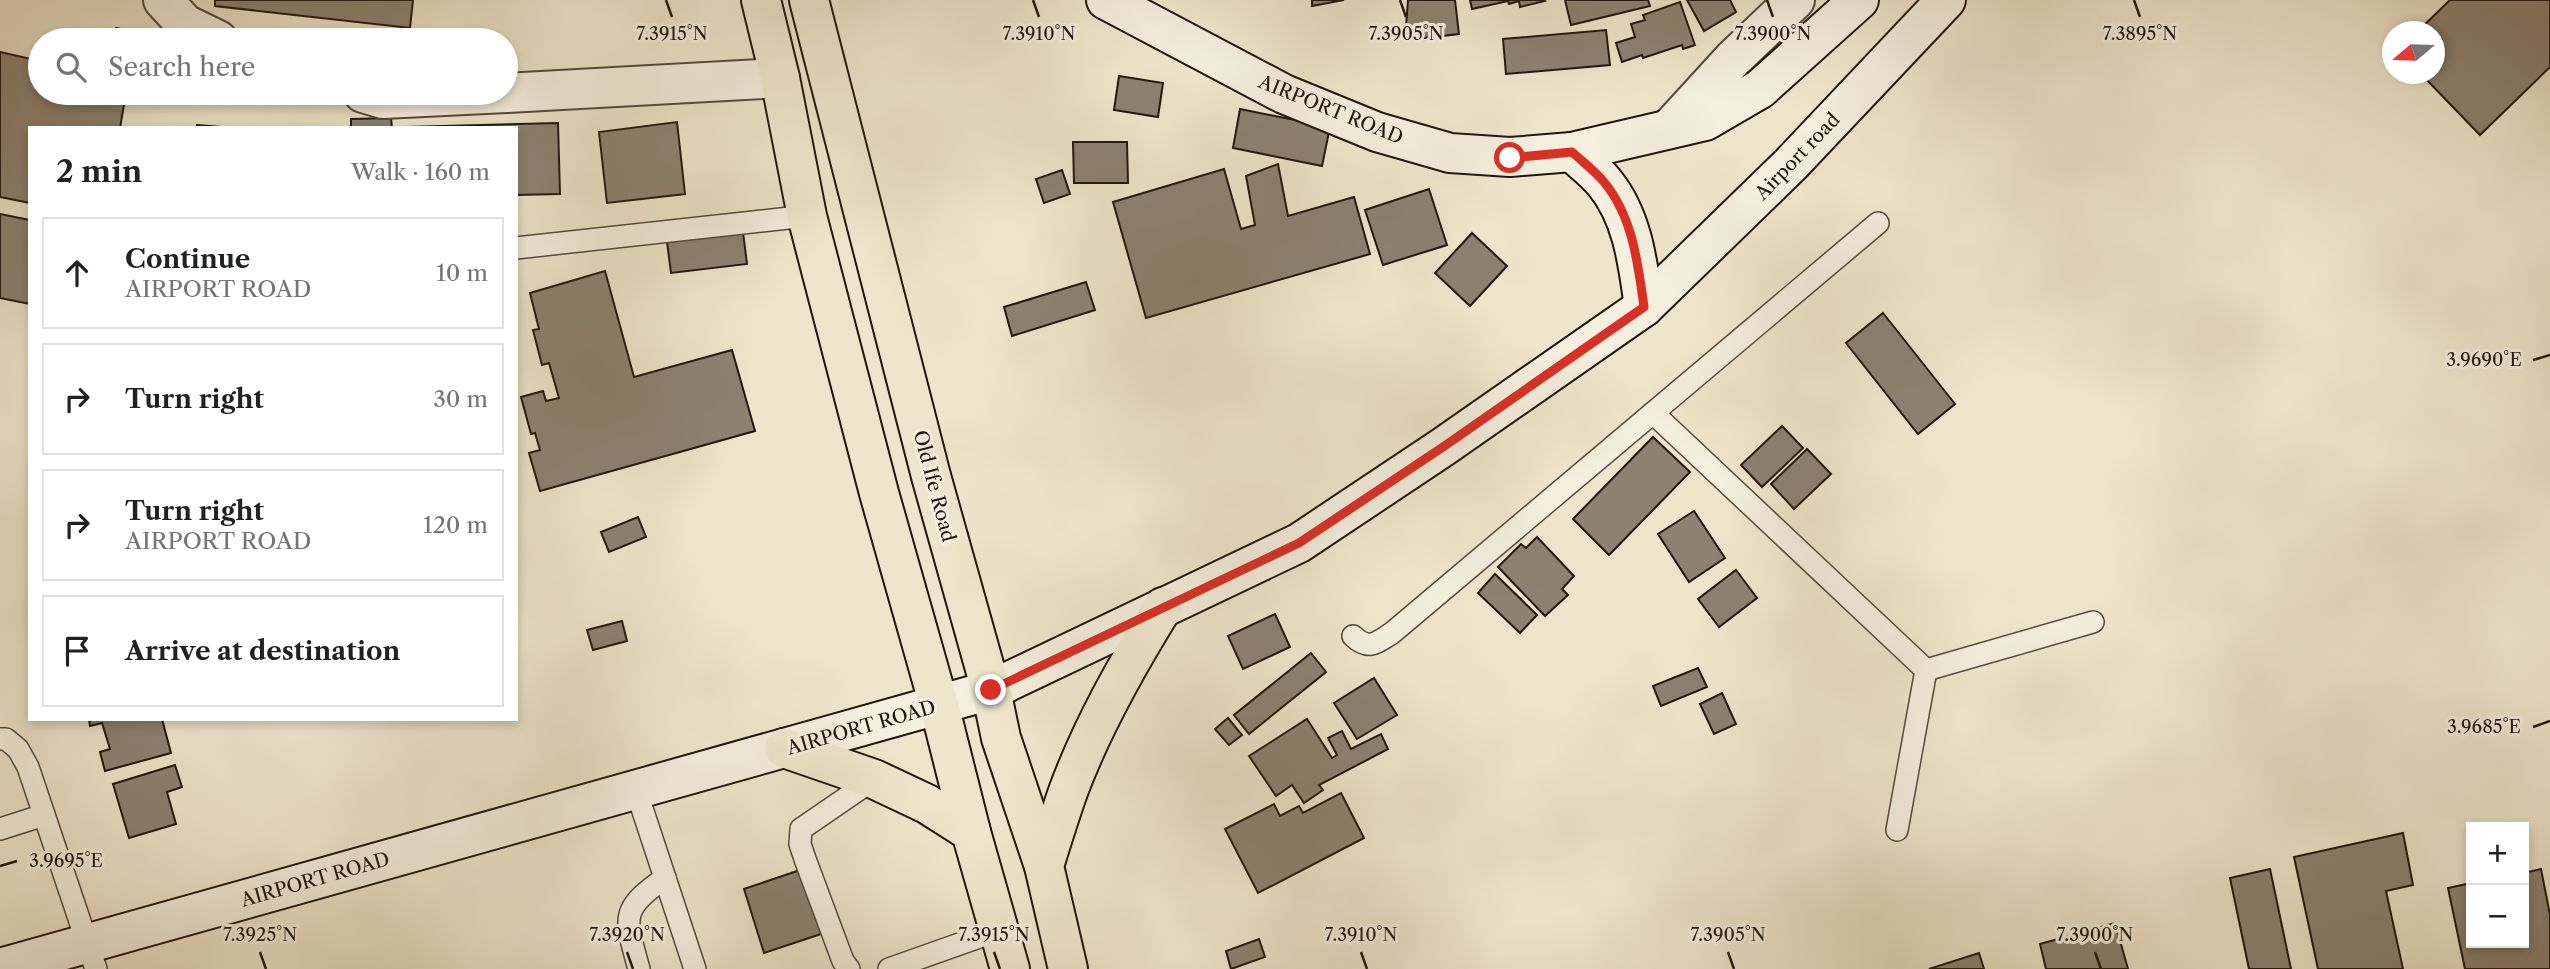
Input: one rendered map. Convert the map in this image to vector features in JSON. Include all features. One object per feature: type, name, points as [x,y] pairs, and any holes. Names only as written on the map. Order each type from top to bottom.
[{"type":"main road","points":[[163,0],[186,23],[195,28]]},
{"type":"main road","name":"AIRPORT ROAD","points":[[1106,0],[1284,94],[1377,132],[1450,153],[1510,158],[1572,152]]},
{"type":"main road","points":[[1669,129],[1733,59],[1796,0]]},
{"type":"main road","points":[[1572,152],[1705,121],[1760,89],[1859,0]]},
{"type":"main road","name":"Airport road","points":[[1644,307],[1791,164],[1946,0]]},
{"type":"main road","points":[[811,2],[765,17],[807,216],[879,493],[1010,969]]},
{"type":"main road","name":"Old Ife Road","points":[[811,2],[931,476],[991,690],[1001,738],[1044,866],[1068,969]]},
{"type":"main road","points":[[518,92],[780,78]]},
{"type":"main road","points":[[1572,152],[1605,183],[1623,214],[1636,251],[1644,307]]},
{"type":"main road","name":"AIRPORT ROAD","points":[[0,968],[92,956],[636,790],[991,690],[1299,543],[1644,307]]},
{"type":"main road","points":[[1044,866],[1070,788],[1102,714],[1128,664],[1163,607]]},
{"type":"main road","points":[[784,748],[874,779],[927,804],[971,832]]},
{"type":"lane","points":[[518,248],[807,216]]},
{"type":"lane","points":[[1353,636],[1361,644],[1373,645],[1392,633],[1878,223]]},
{"type":"lane","points":[[1653,413],[1926,670]]},
{"type":"lane","points":[[1926,670],[2093,622]]},
{"type":"lane","points":[[1897,830],[1926,670]]},
{"type":"lane","points":[[0,739],[6,739],[18,749],[28,767],[92,956]]},
{"type":"lane","points":[[849,969],[843,961],[802,851],[801,830],[874,779]]},
{"type":"lane","points":[[636,790],[695,969]]},
{"type":"lane","points":[[0,829],[44,815]]},
{"type":"lane","points":[[639,969],[629,931],[629,915],[639,896],[665,878]]},
{"type":"lane","points":[[889,969],[999,930]]},
{"type":"building","points":[[215,0],[413,0],[410,28],[215,6]]},
{"type":"building","points":[[1312,0],[1344,0],[1312,6]]},
{"type":"building","points":[[1408,0],[1455,0],[1459,34],[1405,40]]},
{"type":"building","points":[[1470,0],[1545,1],[1520,7],[1519,1],[1509,4],[1508,1],[1472,9]]},
{"type":"building","points":[[1565,0],[1648,0],[1650,6],[1571,25]]},
{"type":"building","points":[[1687,0],[1730,0],[1736,12],[1704,31]]},
{"type":"building","points":[[2450,0],[2550,0],[2550,67],[2480,135],[2431,84],[2445,84],[2445,21],[2428,21]]},
{"type":"building","points":[[1680,2],[1695,45],[1683,49],[1682,45],[1622,62],[1616,43],[1635,37],[1631,24],[1645,20],[1643,15]]},
{"type":"building","points":[[1606,30],[1610,65],[1506,74],[1503,39]]},
{"type":"building","points":[[0,52],[28,58],[28,105],[124,105],[120,126],[28,126],[28,203],[0,197]]},
{"type":"building","points":[[1119,76],[1163,83],[1158,117],[1114,110]]},
{"type":"building","points":[[1240,109],[1330,127],[1322,166],[1233,148]]},
{"type":"building","points":[[391,118],[392,126],[351,126],[351,119]]},
{"type":"building","points":[[677,122],[685,194],[607,203],[599,132]]},
{"type":"building","points":[[558,123],[560,194],[518,195],[518,126],[443,126]]},
{"type":"building","points":[[1073,142],[1127,142],[1128,183],[1074,183]]},
{"type":"building","points":[[1278,164],[1288,216],[1354,197],[1370,254],[1146,318],[1113,202],[1224,169],[1241,229],[1255,225],[1246,176]]},
{"type":"building","points":[[1062,170],[1070,194],[1044,203],[1036,179]]},
{"type":"building","points":[[1429,189],[1447,245],[1383,265],[1365,210]]},
{"type":"building","points":[[0,214],[28,220],[28,304],[0,298]]},
{"type":"building","points":[[743,232],[747,264],[671,273],[667,242]]},
{"type":"building","points":[[1472,233],[1507,266],[1470,306],[1435,273]]},
{"type":"building","points":[[605,271],[634,377],[732,350],[755,431],[540,491],[529,453],[540,450],[535,433],[531,434],[521,397],[543,391],[546,401],[559,398],[549,363],[542,365],[533,330],[539,329],[530,293]]},
{"type":"building","points":[[1086,282],[1095,310],[1012,336],[1004,307]]},
{"type":"building","points":[[1883,313],[1955,404],[1918,434],[1846,343]]},
{"type":"building","points":[[1782,426],[1803,448],[1762,487],[1741,465]]},
{"type":"building","points":[[1653,437],[1690,472],[1609,555],[1573,519]]},
{"type":"building","points":[[1807,449],[1831,474],[1794,509],[1771,484]]},
{"type":"building","points":[[1694,511],[1725,558],[1689,582],[1658,534]]},
{"type":"building","points":[[638,517],[646,537],[609,552],[601,532]]},
{"type":"building","points":[[1537,537],[1574,576],[1562,589],[1568,595],[1545,616],[1498,567],[1521,544],[1526,548]]},
{"type":"building","points":[[1736,570],[1757,598],[1719,627],[1698,599]]},
{"type":"building","points":[[1495,574],[1537,615],[1520,633],[1478,593]]},
{"type":"building","points":[[1275,614],[1290,647],[1243,669],[1228,636]]},
{"type":"building","points":[[622,621],[627,641],[593,650],[587,630]]},
{"type":"building","points":[[1311,653],[1326,672],[1249,734],[1234,715]]},
{"type":"building","points":[[1698,668],[1707,687],[1661,706],[1653,686]]},
{"type":"building","points":[[1374,678],[1397,715],[1357,739],[1334,703]]},
{"type":"building","points":[[1722,693],[1736,724],[1714,734],[1700,704]]},
{"type":"building","points":[[1228,718],[1242,735],[1229,745],[1215,729]]},
{"type":"building","points":[[1307,719],[1332,758],[1337,755],[1328,738],[1342,731],[1351,749],[1381,734],[1388,749],[1319,785],[1323,790],[1304,803],[1292,785],[1276,796],[1249,756]]},
{"type":"building","points":[[89,721],[163,721],[171,753],[105,771],[100,752],[110,749],[102,723],[90,726]]},
{"type":"building","points":[[175,765],[182,787],[167,792],[176,824],[129,838],[113,784]]},
{"type":"building","points":[[1341,793],[1364,838],[1258,893],[1225,829],[1274,804],[1280,816],[1299,806],[1303,813]]},
{"type":"building","points":[[2403,833],[2413,885],[2386,891],[2403,969],[2318,969],[2294,857]]},
{"type":"building","points":[[2270,869],[2291,969],[2249,969],[2230,878]]},
{"type":"building","points":[[2541,869],[2550,915],[2550,969],[2465,969],[2448,888],[2466,884],[2466,948],[2529,948],[2529,872]]},
{"type":"building","points":[[800,870],[821,934],[764,953],[744,889]]},
{"type":"building","points":[[2115,923],[2128,969],[2046,969],[2040,944]]},
{"type":"building","points":[[1259,939],[1265,957],[1231,969],[1226,951]]},
{"type":"building","points":[[1979,953],[1984,969],[1929,969]]},
{"type":"route","points":[[991,690],[1299,543],[1644,307],[1636,251],[1623,214],[1605,183],[1572,152],[1510,158]]}]
